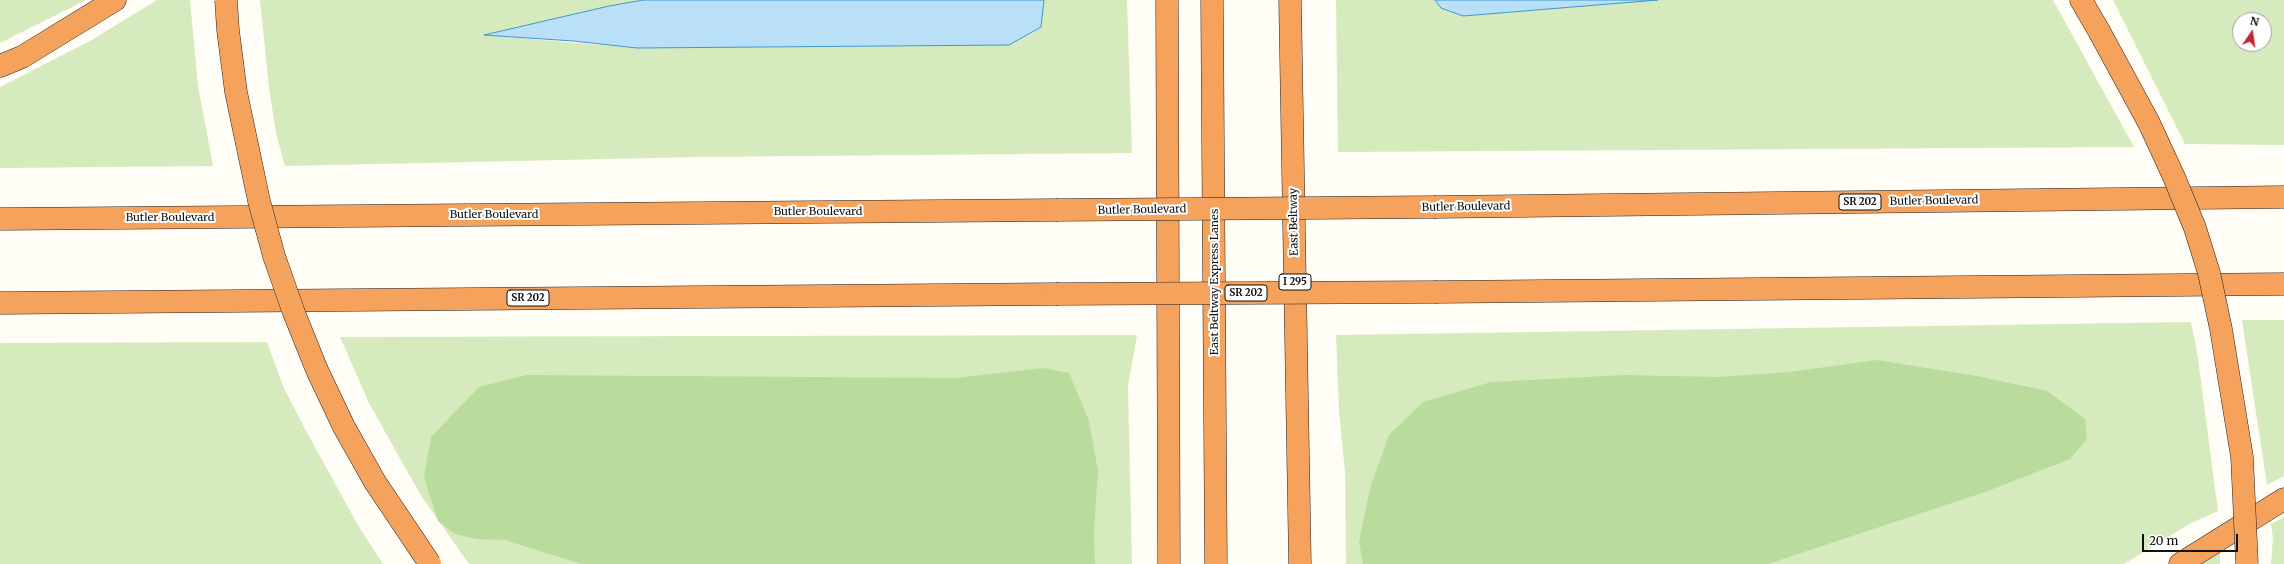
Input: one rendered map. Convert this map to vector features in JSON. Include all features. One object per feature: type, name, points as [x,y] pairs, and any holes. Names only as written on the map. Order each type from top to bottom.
[{"type":"highway","points":[[0,66],[22,57],[116,0]]},
{"type":"highway","points":[[226,0],[228,30],[236,92],[259,201],[274,256],[294,313],[317,370],[344,427],[374,482],[430,564]]},
{"type":"highway","points":[[1168,0],[1169,564]]},
{"type":"highway","name":"East Beltway Express Lanes","points":[[1212,0],[1216,564]]},
{"type":"highway","name":"East Beltway","points":[[1290,0],[1300,564]]},
{"type":"highway","points":[[2081,0],[2149,123],[2174,177],[2195,228],[2209,273],[2222,329],[2242,457],[2247,564]]},
{"type":"highway","name":"Butler Boulevard","points":[[0,219],[1436,207],[2284,197]]},
{"type":"highway","name":"SR 202","points":[[0,303],[2284,284]]},
{"type":"highway","points":[[2180,564],[2284,499]]},
{"type":"green space","points":[[0,0],[86,0],[0,43]]},
{"type":"green space","points":[[157,0],[190,0],[198,86],[213,166],[0,168],[0,87],[90,41]]},
{"type":"green space","points":[[260,0],[643,0],[609,6],[485,35],[637,48],[1009,45],[1041,27],[1044,0],[1127,0],[1132,153],[698,157],[285,166],[276,133],[269,88]]},
{"type":"green space","points":[[1336,0],[1435,0],[1441,8],[1658,0],[2053,0],[2134,147],[1338,152]]},
{"type":"green space","points":[[2113,0],[2284,0],[2284,145],[2185,144]]},
{"type":"green space","points":[[2242,320],[2284,320],[2284,476],[2267,485]]},
{"type":"green space","points":[[2191,322],[2197,351],[2218,511],[2191,523],[2124,564],[1346,564],[1345,472],[1339,410],[1336,335]]},
{"type":"green space","points":[[1137,335],[1128,386],[1132,564],[469,564],[422,497],[398,455],[369,403],[340,337]]},
{"type":"green space","points":[[267,342],[283,386],[305,429],[359,527],[383,564],[0,564],[0,343]]},
{"type":"green space","points":[[1877,360],[1977,376],[2047,391],[2085,419],[2087,439],[2070,459],[1985,492],[1768,564],[1363,564],[1359,542],[1370,488],[1389,435],[1423,402],[1491,382],[1624,375],[1717,377],[1789,372]]},
{"type":"green space","points":[[1043,368],[1069,373],[1089,421],[1098,471],[1094,531],[1095,564],[581,564],[505,540],[476,539],[455,534],[438,521],[424,477],[431,437],[479,387],[526,375],[955,378]]},
{"type":"green space","points":[[2284,517],[2284,564],[2271,564],[2273,538],[2271,524]]},
{"type":"green space","points":[[2220,552],[2220,564],[2199,564]]},
{"type":"water","points":[[643,0],[1044,0],[1041,27],[1009,45],[637,48],[573,41],[484,35],[609,6]]},
{"type":"water","points":[[1435,0],[1658,0],[1463,16],[1441,8]]}]
